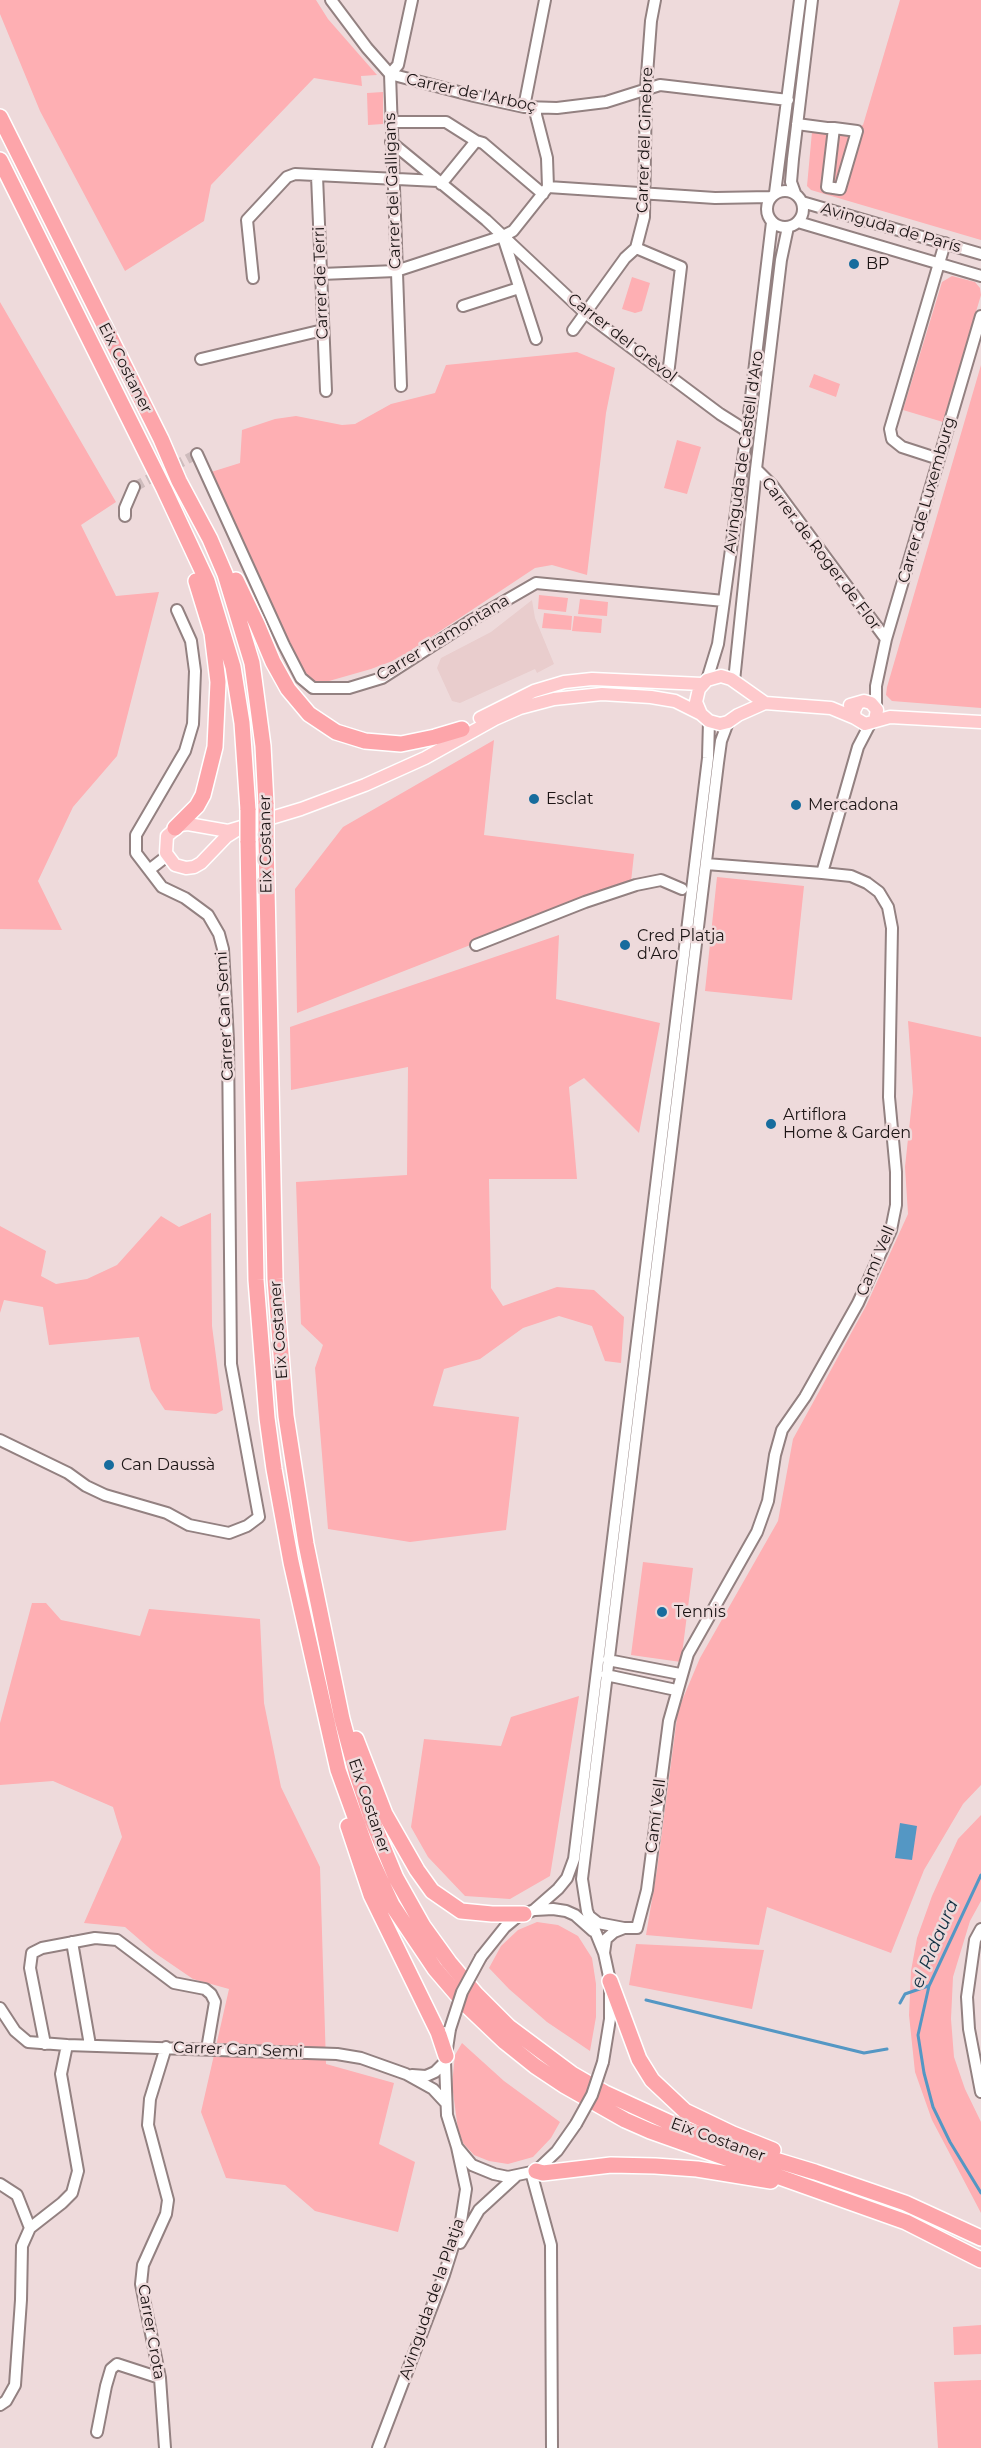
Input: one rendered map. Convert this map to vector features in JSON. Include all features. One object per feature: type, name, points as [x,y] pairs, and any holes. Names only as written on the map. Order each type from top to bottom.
[{"type":"highway","name":"Eix Costaner","points":[[0,117],[161,439],[179,481],[210,539],[225,574],[244,632],[258,695],[266,804],[275,1279],[286,1416],[306,1544],[342,1719],[357,1775],[386,1855],[407,1898],[449,1962],[497,2015],[572,2074],[626,2104],[716,2141],[905,2203],[975,2235]]},
{"type":"highway","name":"Eix Costaner","points":[[0,160],[120,405],[193,547],[226,637],[239,698],[248,810],[255,1268],[267,1418],[284,1526],[338,1770],[368,1853],[392,1905],[435,1969],[481,2021],[535,2066],[565,2086],[625,2120],[674,2141],[906,2222],[980,2259]]},
{"type":"highway","points":[[120,405],[124,425],[168,511],[193,570],[212,633],[218,682],[215,747],[197,806],[175,828]]},
{"type":"highway","points":[[161,439],[201,507],[273,662],[288,689],[309,714],[336,732],[365,741],[401,744],[462,729]]},
{"type":"highway","points":[[342,1719],[355,1736],[385,1814],[417,1870],[432,1891],[461,1911],[474,1914],[529,1912]]},
{"type":"highway","points":[[338,1770],[336,1784],[356,1855],[371,1895],[438,2032],[446,2059]]},
{"type":"highway","points":[[609,1981],[639,2059],[652,2080],[672,2100],[685,2111],[701,2119],[775,2151],[816,2172]]},
{"type":"highway","points":[[534,2172],[543,2173],[611,2165],[655,2166],[697,2169],[793,2184]]},
{"type":"main road","points":[[425,758],[462,729],[495,709],[534,691],[564,682],[592,678],[705,682],[721,676],[736,683],[765,703],[870,711],[890,717],[981,722]]},
{"type":"main road","points":[[705,682],[696,699],[705,718]]},
{"type":"main road","points":[[733,719],[743,700],[736,683]]},
{"type":"main road","points":[[237,830],[226,837],[198,865],[186,868],[175,865],[167,856],[165,842],[167,836],[175,828],[185,824],[228,831],[237,830],[365,785],[425,758],[495,718],[520,708],[554,699],[602,694],[651,697],[675,701],[717,724],[733,719],[765,703]]},
{"type":"main road","points":[[831,708],[863,724],[870,711]]},
{"type":"main road","points":[[197,826],[208,839],[206,857]]},
{"type":"street","name":"Carrer de l'Arboç","points":[[331,0],[390,75],[524,107],[606,102],[660,85],[788,100]]},
{"type":"street","name":"Carrer del Galligans","points":[[401,386],[390,75],[398,65],[412,0]]},
{"type":"street","points":[[524,107],[545,0]]},
{"type":"street","name":"Carrer del Ginebre","points":[[573,330],[625,258],[636,248],[644,217],[645,88],[655,0]]},
{"type":"street","points":[[769,217],[788,100],[800,0]]},
{"type":"street","points":[[745,199],[757,203],[769,217],[793,224],[803,212],[791,182],[812,0]]},
{"type":"street","points":[[321,274],[396,271],[513,231],[545,191],[547,158],[536,108]]},
{"type":"street","points":[[391,122],[446,122],[483,143],[545,191],[745,199],[773,195],[784,190],[798,197]]},
{"type":"street","points":[[797,124],[834,128],[857,131],[840,189],[827,187],[834,128]]},
{"type":"street","points":[[253,278],[247,220],[287,177],[296,174],[440,182],[476,141]]},
{"type":"street","name":"Carrer del Grèvol","points":[[391,142],[503,236],[585,313],[747,431]]},
{"type":"street","points":[[832,149],[851,151]]},
{"type":"street","name":"Carrer de Terri","points":[[317,176],[326,391]]},
{"type":"street","name":"Avinguda de París","points":[[798,197],[981,254]]},
{"type":"street","name":"Avinguda de Castell d'Aro","points":[[705,682],[718,644],[724,601],[747,431],[769,217]]},
{"type":"street","name":"Avinguda de París","points":[[793,224],[981,276]]},
{"type":"street","name":"Avinguda de Castell d'Aro","points":[[736,683],[756,469],[781,260],[793,224]]},
{"type":"street","points":[[503,236],[536,339]]},
{"type":"street","points":[[939,459],[902,447],[892,439],[890,429],[945,243]]},
{"type":"street","points":[[636,248],[681,267],[668,375]]},
{"type":"street","points":[[463,306],[519,288]]},
{"type":"street","name":"Carrer de Luxemburg","points":[[870,711],[886,639],[981,316]]},
{"type":"street","points":[[201,359],[323,330]]},
{"type":"street","name":"Carrer Tramontana","points":[[197,454],[284,645],[301,678],[313,688],[349,688],[382,678],[472,620],[536,583],[724,601]]},
{"type":"street","name":"Carrer de Roger de Flor","points":[[756,469],[772,485],[886,639]]},
{"type":"street","points":[[125,516],[125,508],[134,487]]},
{"type":"street","name":"Carrer Can Semi","points":[[1,1439],[105,1495],[167,1513],[189,1524],[229,1533],[247,1527],[259,1517],[231,1364],[228,1040],[223,949],[219,934],[208,915],[185,898],[162,886],[136,853],[136,835],[185,751],[193,724],[195,671],[191,641],[177,610]]},
{"type":"street","points":[[822,873],[870,711]]},
{"type":"street","name":"Avinguda de la Platja","points":[[378,2448],[444,2275],[460,2221],[466,2189],[446,2103],[446,2059],[450,2029],[462,1992],[481,1957],[505,1927],[545,1902],[567,1878],[574,1858],[708,758],[705,718]]},
{"type":"street","points":[[444,2275],[466,2229],[479,2210],[516,2177],[534,2172],[557,2151],[576,2124],[592,2095],[603,2062],[610,2019],[609,1981],[604,1953],[589,1916],[582,1879],[719,752],[733,719]]},
{"type":"street","points":[[856,719],[858,747]]},
{"type":"street","points":[[149,870],[167,856]]},
{"type":"street","name":"Camí Vell","points":[[604,1953],[606,1939],[614,1932],[624,1928],[637,1928],[647,1890],[664,1751],[680,1674],[688,1654],[757,1532],[768,1501],[775,1455],[782,1430],[805,1397],[858,1303],[891,1230],[896,1205],[896,1172],[889,1097],[892,928],[888,907],[879,892],[867,883],[851,876],[706,864]]},
{"type":"street","points":[[476,945],[585,902],[636,885],[662,880],[682,889]]},
{"type":"street","points":[[608,1660],[680,1674]]},
{"type":"street","points":[[606,1675],[676,1690]]},
{"type":"street","points":[[529,1912],[553,1909],[566,1911],[575,1915],[596,1934]]},
{"type":"street","points":[[589,1916],[598,1923],[624,1928]]},
{"type":"street","points":[[981,1929],[975,1940],[967,1997],[969,2029],[981,2092]]},
{"type":"street","points":[[45,2044],[30,1968],[31,1957],[33,1953],[42,1948],[95,1938],[117,1940],[174,1983],[205,1989],[211,1994],[214,2002],[207,2049]]},
{"type":"street","points":[[72,1942],[90,2045]]},
{"type":"street","name":"Carrer Can Semi","points":[[0,2008],[15,2031],[28,2042],[337,2054],[360,2058],[406,2074],[433,2089],[446,2103]]},
{"type":"street","points":[[2,2399],[15,2385],[22,2246],[30,2228],[72,2193],[78,2171],[61,2074],[67,2045]]},
{"type":"street","name":"Carrer Crota","points":[[165,2448],[160,2378],[141,2284],[142,2265],[166,2214],[168,2200],[148,2125],[150,2099],[166,2047]]},
{"type":"street","name":"Carrer Can Semi","points":[[406,2074],[426,2076],[435,2072],[446,2059]]},
{"type":"street","points":[[457,2146],[465,2159],[482,2170],[516,2177],[524,2181],[547,2225]]},
{"type":"street","points":[[534,2172],[547,2225],[553,2264],[552,2448]]},
{"type":"street","points":[[0,2184],[17,2195],[30,2228]]},
{"type":"street","points":[[97,2432],[111,2369],[117,2364],[160,2378]]},
{"type":"shaded area","points":[[0,0],[316,0],[328,19],[377,75],[361,76],[362,86],[314,78],[211,185],[204,221],[125,271],[40,111],[0,14]]},
{"type":"shaded area","points":[[900,0],[981,0],[981,240],[811,190],[807,186],[813,121],[858,127],[863,125]]},
{"type":"shaded area","points":[[383,92],[383,124],[368,125],[367,93]]},
{"type":"shaded area","points":[[952,276],[975,282],[980,288],[981,295],[943,422],[903,410],[942,282]]},
{"type":"shaded area","points":[[632,277],[650,283],[642,311],[635,313],[622,309]]},
{"type":"shaded area","points":[[0,302],[116,502],[81,525],[116,596],[159,592],[117,756],[73,807],[38,881],[62,930],[0,929]]},
{"type":"shaded area","points":[[577,352],[615,368],[606,413],[587,575],[552,565],[535,568],[398,659],[322,683],[309,681],[295,669],[208,473],[240,463],[242,430],[275,419],[296,416],[342,425],[355,424],[391,404],[435,393],[446,365]]},
{"type":"shaded area","points":[[981,365],[981,708],[892,701],[886,695],[887,687]]},
{"type":"shaded area","points":[[814,374],[840,384],[836,397],[809,387]]},
{"type":"shaded area","points":[[677,440],[701,447],[687,494],[664,488]]},
{"type":"shaded area","points":[[539,595],[568,598],[566,612],[538,609]]},
{"type":"shaded area","points":[[580,599],[608,602],[607,616],[578,614]]},
{"type":"shaded area","points":[[532,600],[535,618],[554,664],[537,673],[535,669],[460,703],[452,701],[437,668],[441,658],[491,632]]},
{"type":"shaded area","points":[[544,613],[572,616],[571,630],[542,628]]},
{"type":"shaded area","points":[[574,616],[602,619],[601,633],[572,631]]},
{"type":"shaded area","points":[[494,740],[484,835],[634,854],[631,882],[297,1013],[295,889],[343,827]]},
{"type":"shaded area","points":[[717,877],[804,886],[792,1000],[705,991]]},
{"type":"shaded area","points":[[559,935],[556,999],[660,1023],[639,1133],[584,1078],[569,1087],[577,1179],[489,1179],[491,1288],[503,1306],[557,1287],[594,1290],[624,1317],[621,1363],[605,1361],[592,1326],[559,1316],[523,1328],[480,1359],[444,1369],[433,1406],[519,1417],[506,1530],[410,1542],[328,1529],[315,1368],[323,1345],[301,1324],[296,1182],[407,1175],[408,1067],[291,1090],[290,1027]]},
{"type":"shaded area","points":[[908,1021],[981,1037],[981,1785],[963,1804],[924,1870],[891,1953],[767,1907],[759,1945],[646,1935],[678,1710],[700,1658],[778,1521],[793,1439],[866,1306],[908,1214],[905,1167],[913,1092]]},
{"type":"shaded area","points":[[211,1213],[212,1326],[223,1410],[216,1414],[165,1410],[151,1389],[139,1337],[49,1345],[43,1307],[4,1300],[0,1313],[0,1226],[46,1251],[41,1276],[56,1284],[87,1279],[117,1265],[161,1216],[179,1227]]},
{"type":"shaded area","name":"Tennis","points":[[643,1562],[693,1568],[681,1662],[631,1655]]},
{"type":"shaded area","points":[[32,1603],[46,1603],[61,1620],[140,1636],[149,1609],[260,1619],[264,1703],[281,1787],[320,1867],[326,2064],[394,2083],[379,2144],[415,2162],[398,2232],[315,2211],[285,2185],[226,2178],[201,2112],[229,1989],[193,1979],[155,1953],[125,1927],[84,1923],[122,1837],[113,1807],[53,1781],[0,1785],[0,1723]]},
{"type":"shaded area","points":[[579,1696],[550,1876],[510,1899],[465,1896],[428,1857],[411,1827],[424,1739],[501,1746],[511,1717]]},
{"type":"shaded area","points":[[981,1815],[981,1901],[970,1921],[953,1977],[951,2019],[954,2057],[965,2089],[981,2122],[981,2213],[932,2120],[915,2072],[909,2015],[911,1971],[917,1938],[932,1896],[958,1839]]},
{"type":"shaded area","points":[[537,1922],[558,1925],[578,1936],[592,1958],[596,1984],[596,2017],[590,2051],[547,2022],[489,1968],[501,1946],[518,1930]]},
{"type":"shaded area","points":[[636,1944],[764,1950],[752,2009],[629,1985]]},
{"type":"shaded area","points":[[462,2043],[504,2081],[560,2122],[551,2138],[533,2157],[508,2164],[489,2161],[474,2155],[463,2143],[458,2130],[452,2084],[455,2055]]},
{"type":"shaded area","points":[[981,2325],[981,2354],[954,2355],[953,2327]]},
{"type":"shaded area","points":[[981,2380],[981,2448],[938,2448],[934,2382]]},
{"type":"water","points":[[900,1823],[917,1826],[912,1860],[895,1858]]},
{"type":"waterway","name":"el Ridaura","points":[[981,1875],[929,1986],[918,2035],[924,2073],[933,2107],[950,2142],[981,2193]]},
{"type":"waterway","points":[[900,2003],[905,1994],[928,1986]]},
{"type":"waterway","points":[[646,2000],[864,2053],[887,2049]]},
{"type":"tunnel","points":[[134,487],[197,454]]},
{"type":"place","name":"BP","points":[[854,264]]},
{"type":"place","name":"Esclat","points":[[534,799]]},
{"type":"place","name":"Mercadona","points":[[796,805]]},
{"type":"place","name":"Cred Platja d'Aro","points":[[625,945]]},
{"type":"place","name":"Artiflora Home & Garden","points":[[771,1124]]},
{"type":"place","name":"Can Daussà","points":[[109,1465]]},
{"type":"place","name":"Tennis","points":[[662,1612]]}]
